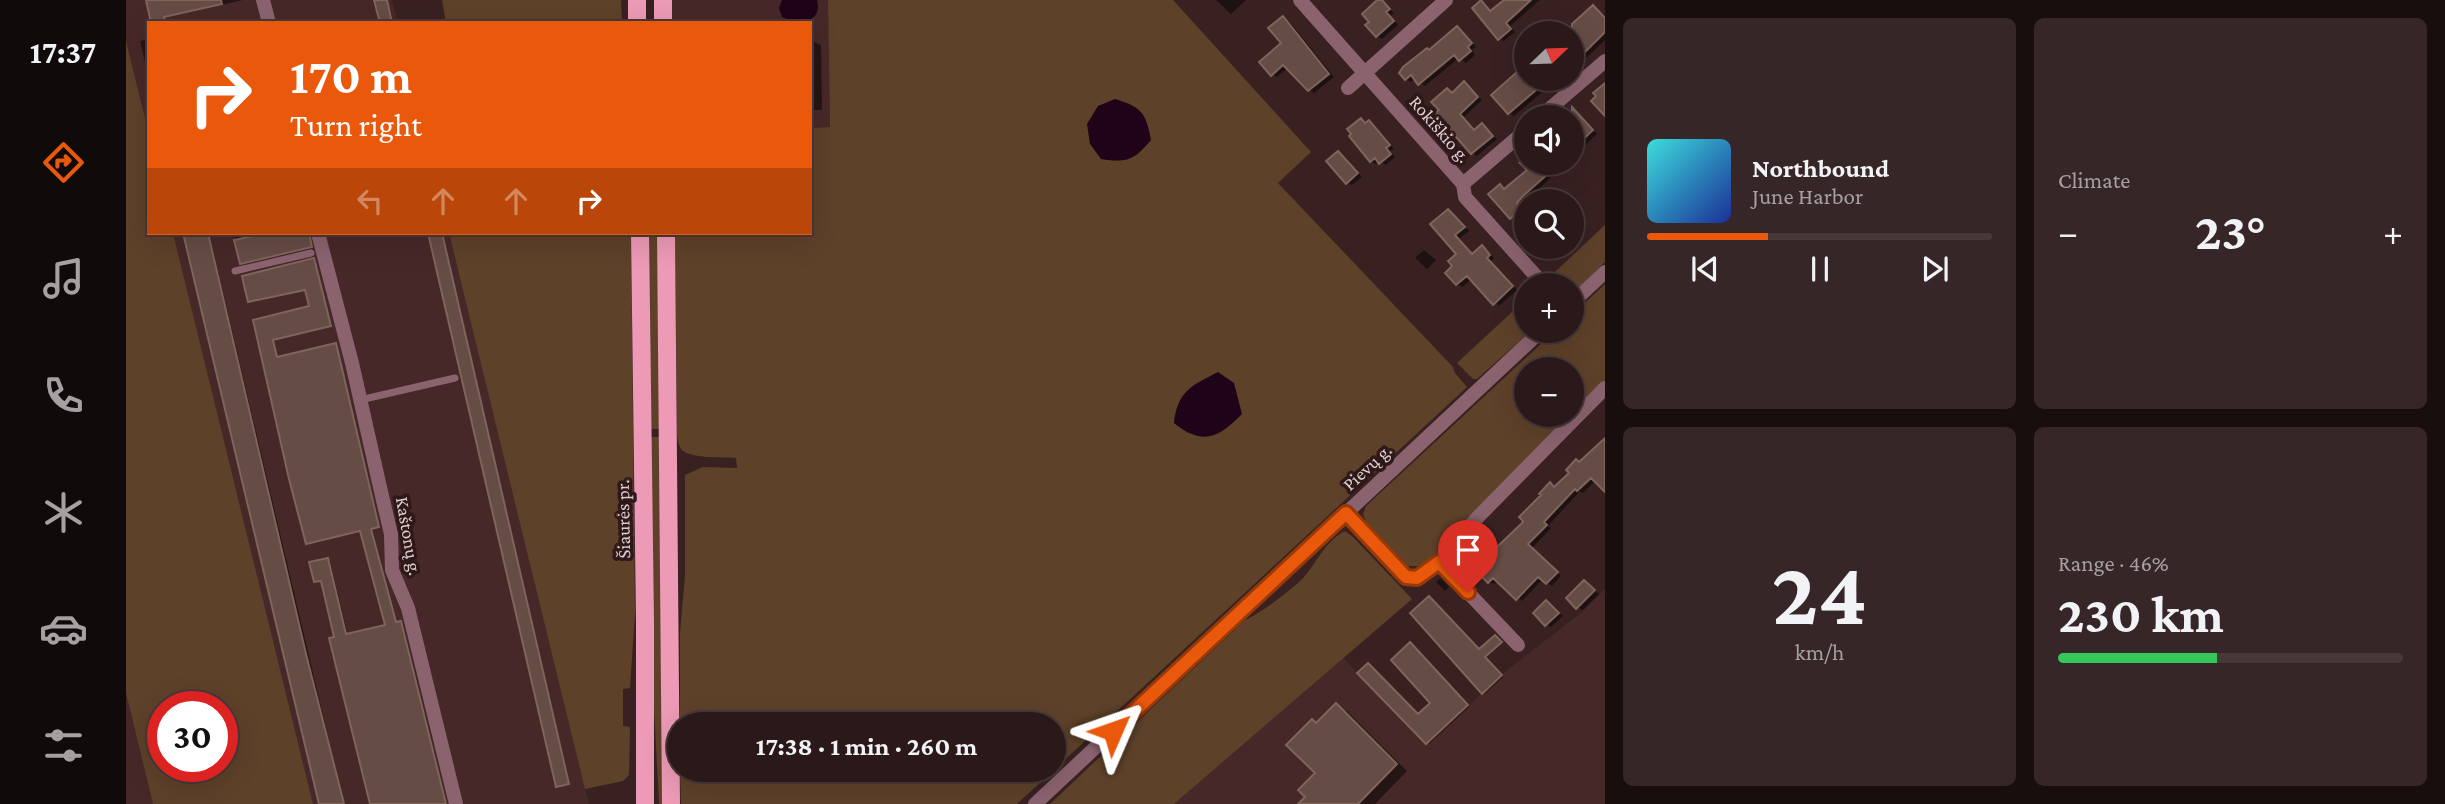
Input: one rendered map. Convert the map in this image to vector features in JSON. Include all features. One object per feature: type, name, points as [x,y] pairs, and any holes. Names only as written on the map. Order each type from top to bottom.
[{"type":"main road","points":[[637,0],[638,21]]},
{"type":"main road","points":[[663,0],[663,21]]},
{"type":"main road","name":"Šiaurės pr.","points":[[640,235],[645,804]]},
{"type":"main road","points":[[666,235],[671,804]]},
{"type":"street","points":[[263,0],[268,21]]},
{"type":"street","name":"Rokiškio g.","points":[[1300,0],[1463,184],[1465,197],[1533,273]]},
{"type":"street","points":[[1348,88],[1446,0]]},
{"type":"street","points":[[1555,105],[1605,61]]},
{"type":"street","points":[[1463,184],[1514,140]]},
{"type":"street","name":"Kaštonų g.","points":[[318,235],[391,534],[392,570],[408,608],[456,804]]},
{"type":"street","points":[[1584,292],[1605,272]]},
{"type":"street","name":"Pievų g.","points":[[1035,804],[1528,343]]},
{"type":"street","points":[[1346,513],[1406,577],[1417,578],[1439,562],[1477,518],[1605,388]]},
{"type":"street","points":[[1439,562],[1518,645]]},
{"type":"lane","points":[[235,271],[311,253]]},
{"type":"lane","points":[[359,400],[455,378]]},
{"type":"shaded area","points":[[126,0],[392,0],[397,21],[147,21],[147,126],[126,41]]},
{"type":"shaded area","points":[[442,0],[621,0],[622,21],[446,21]]},
{"type":"shaded area","points":[[672,0],[828,0],[830,127],[812,128],[812,21],[672,21]]},
{"type":"shaded area","points":[[782,0],[817,0],[818,8],[813,18],[795,21],[782,17],[779,8]]},
{"type":"shaded area","points":[[828,0],[1173,0],[1311,152],[1278,183],[1453,367],[1467,387],[1066,759],[1066,712],[680,712],[680,632],[685,576],[685,475],[703,467],[737,468],[736,458],[691,454],[681,449],[679,444],[675,235],[812,235],[812,128],[830,127]],"holes":[[[1218,373],[1188,433],[1174,423],[1176,412],[1187,391]]]},
{"type":"shaded area","points":[[126,41],[147,126],[147,235],[173,235],[313,804],[153,804],[148,782],[238,782],[238,691],[147,691],[147,779],[126,693]]},
{"type":"shaded area","points":[[1115,99],[1141,112],[1151,140],[1135,156],[1118,161],[1101,159],[1090,144],[1087,124],[1098,106]]},
{"type":"shaded area","points":[[1605,225],[1605,262],[1584,282],[1584,273],[1554,273],[1569,259],[1584,259],[1584,245]]},
{"type":"shaded area","points":[[173,235],[449,235],[589,804],[313,804]]},
{"type":"shaded area","points":[[449,235],[631,235],[635,612],[630,688],[623,689],[623,726],[630,727],[629,775],[623,781],[585,789]]},
{"type":"shaded area","points":[[648,235],[657,235],[660,429],[650,429]]},
{"type":"shaded area","points":[[1605,284],[1605,381],[1584,403],[1584,357],[1527,357],[1542,343],[1584,343],[1584,304]]},
{"type":"shaded area","points":[[1514,310],[1514,343],[1518,343],[1477,379],[1473,379],[1457,363]]},
{"type":"shaded area","points":[[1514,369],[1514,427],[1560,427],[1426,566],[1408,566],[1366,522],[1363,514],[1366,506]]},
{"type":"shaded area","points":[[1218,372],[1234,383],[1242,414],[1218,433],[1202,437],[1193,435],[1174,423],[1179,404],[1187,391]]},
{"type":"shaded area","points":[[650,437],[660,437],[663,804],[659,804],[654,708]]},
{"type":"shaded area","points":[[1345,531],[1412,599],[1174,804],[1050,804],[1245,620],[1299,582],[1327,546]]},
{"type":"shaded area","points":[[1605,589],[1605,804],[1174,804],[1343,658],[1426,744],[1511,667],[1581,613]]},
{"type":"shaded area","points":[[126,693],[153,804],[126,804]]},
{"type":"shaded area","points":[[680,782],[1041,782],[1017,804],[681,804]]},
{"type":"building","points":[[146,0],[221,0],[222,4],[164,17],[165,20],[151,21]]},
{"type":"building","points":[[374,0],[387,0],[392,21],[379,21]]},
{"type":"building","points":[[1377,0],[1382,0],[1390,9],[1386,12],[1394,21],[1376,37],[1365,25],[1369,22],[1362,14]]},
{"type":"building","points":[[1481,0],[1490,11],[1504,0],[1531,0],[1506,23],[1511,29],[1498,40],[1472,8]]},
{"type":"building","points":[[1593,5],[1605,18],[1605,32],[1584,53],[1584,21],[1575,21]]},
{"type":"building","points":[[1283,16],[1329,74],[1308,91],[1283,65],[1271,76],[1259,62],[1281,43],[1268,28]]},
{"type":"building","points":[[1457,26],[1472,43],[1468,47],[1471,51],[1459,61],[1454,55],[1418,85],[1411,75],[1405,80],[1399,73],[1403,67],[1427,48],[1429,50]]},
{"type":"building","points":[[1514,75],[1514,91],[1535,91],[1519,105],[1514,105],[1514,109],[1508,114],[1491,95]]},
{"type":"building","points":[[1464,81],[1478,97],[1460,114],[1474,130],[1482,123],[1493,136],[1471,154],[1435,113],[1439,110],[1431,102],[1447,88],[1452,93]]},
{"type":"building","points":[[1605,83],[1605,116],[1591,101],[1596,96],[1593,93]]},
{"type":"building","points":[[1361,118],[1365,123],[1369,120],[1390,145],[1386,148],[1391,154],[1379,164],[1375,158],[1370,162],[1349,136],[1351,134],[1347,129]]},
{"type":"building","points":[[1584,120],[1593,130],[1584,139]]},
{"type":"building","points":[[1338,151],[1358,173],[1346,184],[1326,161]]},
{"type":"building","points":[[1521,175],[1547,175],[1531,189],[1514,189],[1514,215],[1510,219],[1488,194],[1500,184],[1504,189]]},
{"type":"building","points":[[1448,209],[1465,227],[1455,235],[1472,254],[1482,245],[1490,255],[1487,258],[1513,286],[1493,305],[1467,276],[1456,285],[1445,273],[1452,266],[1448,261],[1456,254],[1430,224]]},
{"type":"building","points":[[183,235],[208,235],[306,654],[344,804],[319,804]]},
{"type":"building","points":[[257,235],[309,235],[312,247],[240,264],[234,240]]},
{"type":"building","points":[[428,235],[442,235],[569,784],[556,787]]},
{"type":"building","points":[[314,258],[331,326],[273,340],[277,357],[336,343],[379,527],[371,529],[396,622],[401,621],[446,804],[370,804],[329,638],[334,637],[321,581],[314,582],[309,562],[328,558],[346,634],[385,625],[360,531],[306,544],[289,479],[253,320],[309,306],[305,290],[248,302],[242,276]]},
{"type":"building","points":[[1605,438],[1605,492],[1591,478],[1577,491],[1575,489],[1544,522],[1547,525],[1528,544],[1558,572],[1546,584],[1538,577],[1516,600],[1493,578],[1488,583],[1474,569],[1522,523],[1519,517],[1550,482],[1554,487],[1569,473],[1566,470],[1576,459],[1579,462]]},
{"type":"building","points":[[1584,580],[1595,590],[1576,609],[1566,598]]},
{"type":"building","points":[[1429,596],[1479,649],[1495,635],[1502,642],[1485,657],[1502,675],[1482,694],[1410,613]]},
{"type":"building","points":[[1546,600],[1559,613],[1545,626],[1533,613]]},
{"type":"building","points":[[1410,642],[1468,705],[1426,744],[1357,673],[1368,663],[1418,714],[1430,703],[1391,660]]},
{"type":"building","points":[[1336,703],[1397,764],[1358,804],[1298,804],[1305,797],[1298,790],[1315,773],[1286,745],[1312,719],[1316,723]]},
{"type":"route","points":[[1113,731],[1346,513],[1406,577],[1417,578],[1439,562],[1468,592]]}]
